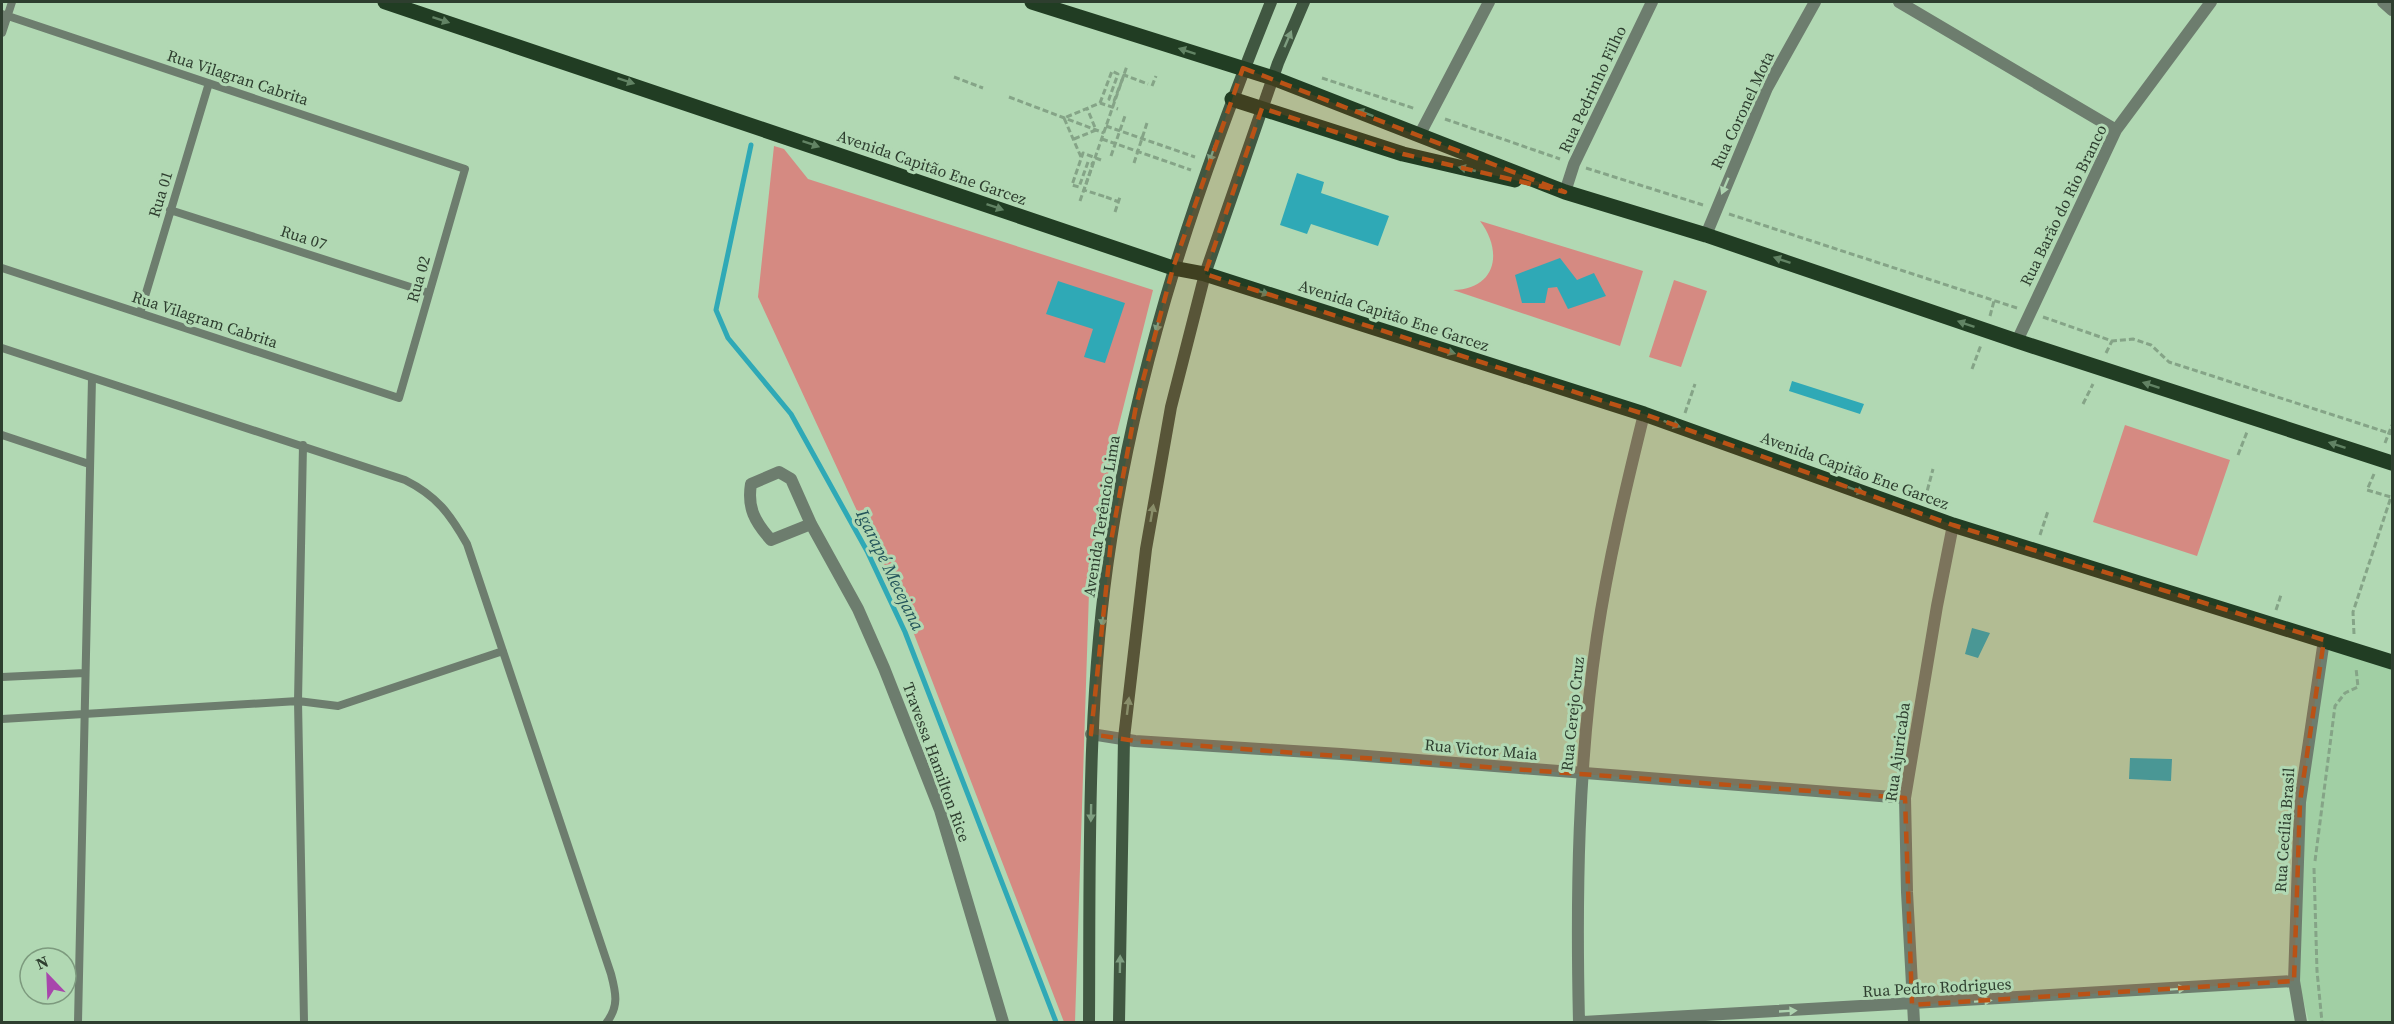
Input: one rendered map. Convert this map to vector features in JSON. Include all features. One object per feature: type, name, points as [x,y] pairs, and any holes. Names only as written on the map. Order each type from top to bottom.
[{"type":"main road","name":"Avenida Capitão Ene Garcez","points":[[385,2],[1173,267],[1205,274],[1644,414],[1953,525],[2392,662]]},
{"type":"main road","points":[[1032,2],[1273,78],[1565,192]]},
{"type":"main road","name":"Avenida Terêncio Lima","points":[[1089,1023],[1092,734],[1111,541],[1136,406],[1173,267],[1243,68],[1271,2]]},
{"type":"main road","points":[[1119,1023],[1124,738],[1146,549],[1171,407],[1205,274],[1262,108],[1304,2]]},
{"type":"main road","points":[[1232,99],[1403,154],[1565,192],[1706,235],[2017,341],[2386,461]]},
{"type":"street","points":[[1420,134],[1489,2]]},
{"type":"street","name":"Rua Pedrinho Filho","points":[[1565,192],[1574,164],[1652,2]]},
{"type":"street","name":"Rua Coronel Mota","points":[[1706,235],[1767,88],[1815,2]]},
{"type":"street","points":[[1899,2],[2116,130]]},
{"type":"street","name":"Rua Barão do Rio Branco","points":[[2017,341],[2028,312],[2116,130],[2211,2]]},
{"type":"street","points":[[2383,2],[2392,10]]},
{"type":"street","name":"Rua Cerejo Cruz","points":[[1581,1023],[1576,897],[1582,774],[1597,637],[1621,508],[1644,414]]},
{"type":"street","name":"Travessa Hamilton Rice","points":[[811,524],[771,540],[756,523],[748,500],[751,484],[779,472],[792,479],[811,524],[862,619],[936,799],[1003,1023]]},
{"type":"street","name":"Rua Ajuricaba","points":[[1914,1023],[1905,798],[1953,525]]},
{"type":"street","name":"Rua Cecília Brasil","points":[[2301,1023],[2294,981],[2300,802],[2324,640]]},
{"type":"street","name":"Rua Victor Maia","points":[[1092,734],[1135,741],[1341,754],[1905,798]]},
{"type":"street","name":"Rua Pedro Rodrigues","points":[[1581,1023],[2294,981]]},
{"type":"lane","points":[[2,33],[4,15],[12,2]]},
{"type":"lane","name":"Rua Vilagran Cabrita","points":[[4,15],[465,169]]},
{"type":"lane","name":"Rua 01","points":[[140,313],[209,83]]},
{"type":"lane","name":"Rua 02","points":[[399,398],[465,169]]},
{"type":"lane","name":"Rua 07","points":[[170,210],[429,293]]},
{"type":"lane","name":"Rua Vilagram Cabrita","points":[[2,268],[399,398]]},
{"type":"lane","points":[[2,348],[405,480],[426,490],[438,501],[467,544],[611,974],[617,996],[614,1012],[607,1023]]},
{"type":"lane","points":[[78,1023],[92,378]]},
{"type":"lane","points":[[2,435],[89,464]]},
{"type":"lane","points":[[303,446],[298,701],[303,1023]]},
{"type":"lane","points":[[2,719],[298,701],[338,706],[503,651]]},
{"type":"lane","points":[[2,677],[85,673]]},
{"type":"path","points":[[1080,201],[1127,66]]},
{"type":"path","points":[[1100,103],[1112,71],[1118,74],[1109,99],[1114,101],[1124,75],[1151,85],[1156,76]]},
{"type":"path","points":[[954,77],[983,88]]},
{"type":"path","points":[[1322,78],[1574,164],[2112,341],[2133,339],[2151,345],[2169,362],[2391,434]]},
{"type":"path","points":[[1009,98],[1104,133]]},
{"type":"path","points":[[1081,158],[1064,118],[1100,103],[1118,109]]},
{"type":"path","points":[[1074,139],[1096,130],[1087,108]]},
{"type":"path","points":[[1111,156],[1125,116]]},
{"type":"path","points":[[1134,163],[1147,123]]},
{"type":"path","points":[[1106,126],[1195,157]]},
{"type":"path","points":[[1102,139],[1191,170]]},
{"type":"path","points":[[1101,160],[1083,153],[1072,184],[1079,187],[1088,162],[1093,164],[1084,190],[1119,200],[1115,212]]},
{"type":"path","points":[[1681,427],[1695,384]]},
{"type":"path","points":[[2322,1023],[2317,971],[2314,864],[2335,706],[2345,693],[2358,687],[2353,612],[2391,497],[2367,490],[2386,461],[2392,425]]},
{"type":"path","points":[[1921,513],[1933,469]]},
{"type":"path","points":[[2035,550],[2048,511]]},
{"type":"highlighted area","points":[[1243,68],[1565,192],[1403,154],[1262,108],[1205,274],[1644,414],[1953,525],[2324,640],[2300,802],[2294,981],[1912,1005],[1905,798],[1135,741],[1091,734],[1111,541],[1136,406],[1173,268]]},
{"type":"shaded area","points":[[774,146],[784,149],[808,179],[1153,290],[1111,456],[1089,592],[1075,1022],[1064,1022],[914,634],[758,297]]},
{"type":"shaded area","points":[[1480,221],[1643,271],[1620,346],[1453,290],[1468,288],[1479,283],[1487,276],[1492,266],[1492,244]]},
{"type":"shaded area","points":[[1674,280],[1707,291],[1681,367],[1649,357]]},
{"type":"shaded area","points":[[2125,425],[2230,460],[2197,556],[2093,522]]},
{"type":"shaded area","points":[[2325,640],[2392,662],[2392,1022],[2309,1022],[2294,964],[2302,809]]},
{"type":"water","points":[[1297,173],[1324,182],[1321,193],[1389,216],[1378,246],[1311,224],[1307,234],[1280,225]]},
{"type":"water","points":[[1560,258],[1577,280],[1594,273],[1606,296],[1568,309],[1557,287],[1548,288],[1545,303],[1522,303],[1515,275]]},
{"type":"water","points":[[1058,281],[1125,303],[1105,363],[1084,357],[1093,329],[1046,314]]},
{"type":"water","points":[[1792,381],[1864,404],[1860,414],[1789,391]]},
{"type":"water","points":[[1972,628],[1990,633],[1978,658],[1965,654]]},
{"type":"water","points":[[2130,758],[2172,759],[2171,781],[2129,779]]},
{"type":"waterway","name":"Igarapé Mecejana","points":[[751,145],[716,310],[728,338],[791,414],[867,551],[905,632],[1056,1022]]}]
